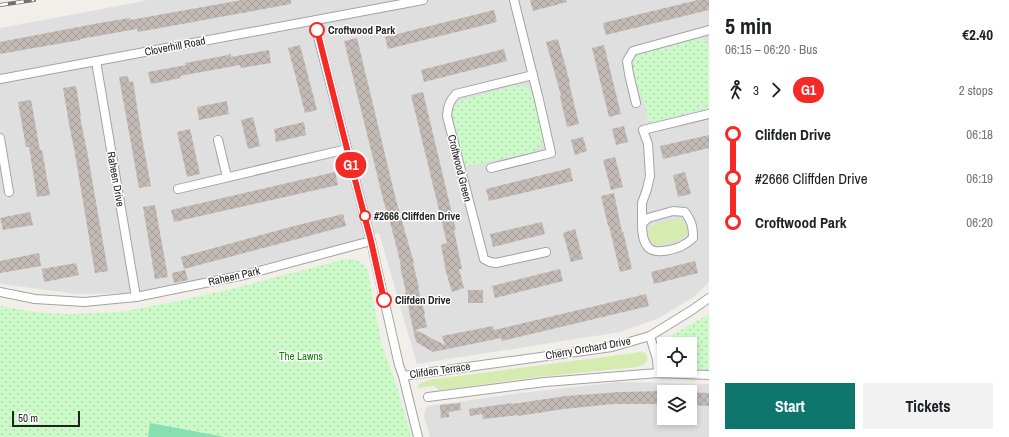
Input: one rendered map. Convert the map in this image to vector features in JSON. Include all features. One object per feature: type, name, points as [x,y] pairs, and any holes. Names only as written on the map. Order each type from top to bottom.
[{"type":"street","name":"Cloverhill Road","points":[[0,79],[423,0]]},
{"type":"street","points":[[492,168],[551,153],[514,0]]},
{"type":"street","points":[[314,20],[371,241]]},
{"type":"street","points":[[636,103],[628,74],[627,61],[633,51],[709,30]]},
{"type":"street","name":"Raheen Drive","points":[[96,61],[136,297]]},
{"type":"street","name":"Croftwood Green","points":[[533,75],[456,94],[450,100],[447,116],[484,258],[490,262],[496,263],[546,252]]},
{"type":"street","points":[[642,224],[648,218],[659,214],[673,211],[685,212],[690,219],[693,228],[693,238],[678,248],[666,251],[653,251],[648,248],[644,240],[642,224],[642,202],[650,176],[648,144],[643,130],[709,114]]},
{"type":"street","points":[[0,138],[9,192]]},
{"type":"street","points":[[218,140],[227,177]]},
{"type":"street","points":[[178,188],[347,149]]},
{"type":"street","name":"Raheen Park","points":[[0,292],[35,299],[84,302],[136,297],[244,275],[371,241]]},
{"type":"street","name":"Clifden Terrace","points":[[371,241],[390,330],[403,376],[503,362]]},
{"type":"street","name":"Cherry Orchard Drive","points":[[503,362],[612,347],[650,336],[709,298]]},
{"type":"street","points":[[650,336],[657,359]]},
{"type":"street","points":[[428,397],[545,382],[657,373]]},
{"type":"street","points":[[697,375],[709,375]]},
{"type":"street","points":[[403,376],[418,437]]},
{"type":"shaded area","points":[[148,0],[709,0],[709,282],[695,296],[659,318],[620,332],[417,364],[379,233],[348,244],[146,293],[78,294],[0,284],[0,28]]},
{"type":"shaded area","points":[[619,382],[709,384],[709,437],[430,437],[424,417],[425,410],[428,406],[520,393]]},
{"type":"green space","points":[[699,39],[708,41],[709,43],[709,108],[649,123],[632,65],[635,58],[641,53]]},
{"type":"green space","points":[[519,85],[527,88],[532,94],[543,137],[541,146],[533,152],[465,167],[452,113],[455,105],[461,100]]},
{"type":"green space","points":[[677,219],[683,221],[688,228],[688,231],[684,237],[659,245],[650,242],[648,239],[648,232],[652,226]]},
{"type":"green space","name":"The Lawns","points":[[342,260],[356,260],[367,267],[382,346],[397,386],[411,437],[0,437],[0,306],[41,313],[71,314],[121,312],[231,289]]},
{"type":"green space","points":[[709,314],[709,371],[697,370],[697,337],[670,337]]},
{"type":"green space","points":[[642,352],[647,356],[647,362],[637,367],[538,377],[439,390],[434,386],[417,388],[419,384],[428,380]]},
{"type":"green space","points":[[150,423],[225,437],[148,437]]},
{"type":"building","points":[[242,0],[291,0],[291,4],[138,32],[137,29],[0,54],[0,42],[99,23],[130,18],[130,20]]},
{"type":"building","points":[[530,0],[566,0],[567,2],[533,11]]},
{"type":"building","points":[[698,0],[709,0],[709,10],[606,35],[603,23]]},
{"type":"building","points":[[494,10],[497,22],[388,49],[385,37]]},
{"type":"building","points":[[357,38],[396,200],[414,263],[418,288],[425,314],[427,327],[415,330],[430,337],[430,339],[431,338],[445,345],[442,336],[493,326],[494,330],[646,294],[649,306],[502,341],[501,338],[433,352],[416,342],[398,253],[384,203],[344,41]]},
{"type":"building","points":[[558,39],[579,124],[567,127],[561,96],[546,42]]},
{"type":"building","points":[[300,45],[317,110],[305,113],[288,48]]},
{"type":"building","points":[[604,45],[621,114],[609,117],[592,48]]},
{"type":"building","points":[[504,49],[507,61],[424,82],[421,70]]},
{"type":"building","points":[[269,50],[271,63],[241,68],[240,65],[180,76],[181,78],[151,84],[148,72],[186,65],[185,63],[231,54],[231,57]]},
{"type":"building","points":[[128,76],[129,82],[133,81],[151,186],[139,188],[119,77]]},
{"type":"building","points":[[76,86],[80,117],[108,271],[95,273],[63,88]]},
{"type":"building","points":[[423,92],[456,230],[454,230],[462,269],[459,269],[464,288],[452,292],[446,272],[441,245],[447,243],[411,95]]},
{"type":"building","points":[[31,100],[50,195],[37,197],[29,147],[26,147],[18,102]]},
{"type":"building","points":[[227,101],[229,114],[199,120],[197,107]]},
{"type":"building","points":[[253,117],[260,146],[248,149],[241,120]]},
{"type":"building","points":[[304,122],[306,135],[276,142],[274,129]]},
{"type":"building","points":[[624,126],[628,142],[616,145],[612,129]]},
{"type":"building","points":[[190,129],[200,174],[187,177],[177,132]]},
{"type":"building","points":[[709,135],[709,148],[663,159],[660,146]]},
{"type":"building","points":[[583,137],[587,151],[575,155],[571,140]]},
{"type":"building","points":[[615,157],[623,187],[611,190],[603,160]]},
{"type":"building","points":[[570,168],[573,181],[489,201],[486,189]]},
{"type":"building","points":[[335,172],[338,185],[174,222],[171,210]]},
{"type":"building","points":[[685,172],[691,194],[678,197],[673,175]]},
{"type":"building","points":[[614,193],[622,232],[623,231],[632,269],[620,272],[601,196]]},
{"type":"building","points":[[155,205],[168,277],[155,279],[143,207]]},
{"type":"building","points":[[30,212],[33,225],[3,230],[0,218]]},
{"type":"building","points":[[343,214],[346,226],[184,269],[181,257]]},
{"type":"building","points":[[542,222],[545,234],[493,247],[490,234]]},
{"type":"building","points":[[575,229],[583,259],[571,262],[563,233]]},
{"type":"building","points":[[39,253],[41,266],[0,273],[0,261]]},
{"type":"building","points":[[695,261],[698,273],[654,284],[651,272]]},
{"type":"building","points":[[76,263],[79,275],[44,282],[42,269]]},
{"type":"building","points":[[560,269],[563,281],[495,298],[492,286]]},
{"type":"building","points":[[185,270],[188,280],[174,283],[172,273]]},
{"type":"building","points":[[468,290],[483,290],[483,303],[468,303]]},
{"type":"building","points":[[657,391],[657,404],[613,404],[483,419],[482,414],[470,416],[469,409],[566,396]]},
{"type":"building","points":[[697,392],[709,393],[709,406],[697,405]]},
{"type":"building","points":[[460,403],[461,410],[449,412],[449,417],[441,418],[440,405]]},
{"type":"railway","points":[[0,5],[34,0]]},
{"type":"bus line","name":"G1","points":[[317,30],[371,241],[384,300]]},
{"type":"place","name":"Croftwood Park","points":[[317,30]]},
{"type":"place","name":"#2666 Cliffden Drive","points":[[365,216]]},
{"type":"place","name":"Clifden Drive","points":[[384,300]]}]
